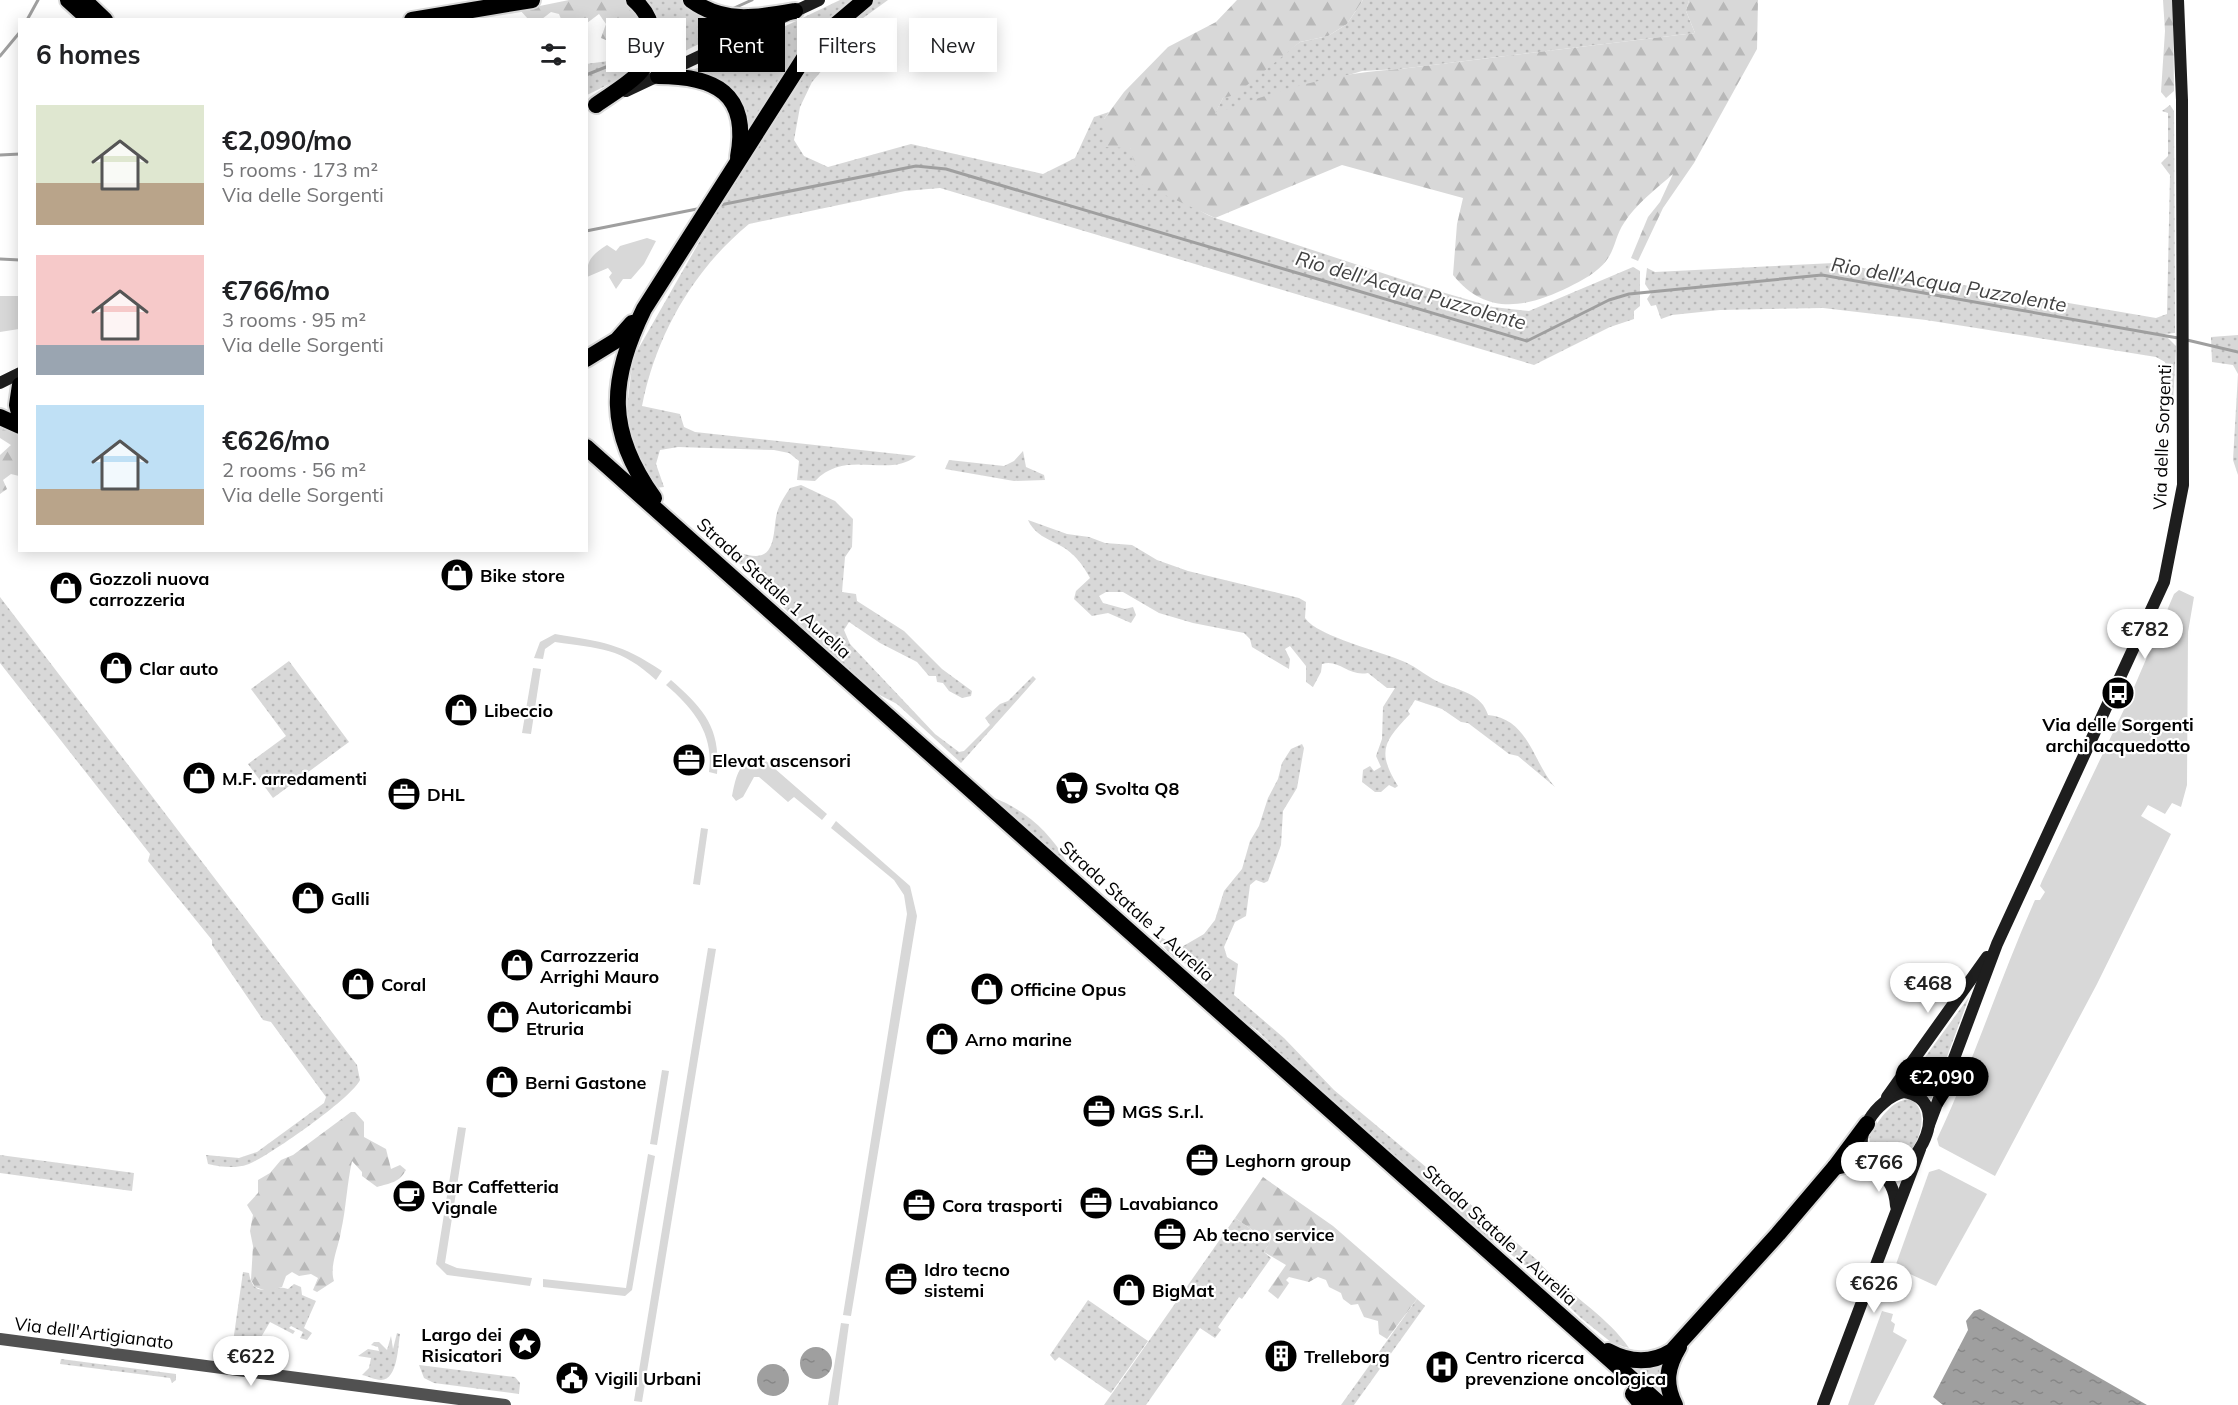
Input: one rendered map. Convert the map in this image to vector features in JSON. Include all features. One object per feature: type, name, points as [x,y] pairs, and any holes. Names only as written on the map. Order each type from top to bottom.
[{"type":"highway","points":[[424,18],[532,0]]},
{"type":"highway","points":[[591,107],[637,75],[650,56],[652,28],[646,14],[634,0]]},
{"type":"highway","points":[[691,0],[711,13],[727,17],[795,11]]},
{"type":"highway","points":[[683,533],[638,474],[619,426],[619,375],[627,346],[644,309],[804,58],[827,32],[865,0]]},
{"type":"highway","points":[[658,76],[702,79],[718,86],[730,99],[740,124],[737,162]]},
{"type":"highway","points":[[588,358],[617,340],[644,309]]},
{"type":"highway","points":[[0,417],[18,425]]},
{"type":"highway","name":"Strada Statale 1 Aurelia","points":[[588,449],[1661,1405]]},
{"type":"highway","name":"Strada Statale 1 Aurelia","points":[[588,463],[1640,1401]]},
{"type":"highway","points":[[1585,1337],[1615,1355],[1640,1361],[1662,1357],[1683,1342],[1835,1167],[1867,1124]]},
{"type":"highway","points":[[1835,1167],[1849,1164],[1874,1165]]},
{"type":"highway","points":[[1675,1405],[1667,1375],[1683,1342]]},
{"type":"main road","points":[[591,107],[819,0]]},
{"type":"main road","name":"Via delle Sorgenti","points":[[1823,1405],[1997,944],[2164,582],[2183,485],[2182,100],[2178,0]]},
{"type":"main road","points":[[0,383],[18,374]]},
{"type":"main road","name":"Via delle Sorgenti","points":[[1867,1124],[1997,944]]},
{"type":"main road","points":[[1883,1102],[1904,1092],[1914,1095],[1924,1103],[1929,1125]]},
{"type":"main road","points":[[1867,1124],[1862,1142],[1874,1165],[1890,1180],[1896,1194],[1896,1210]]},
{"type":"main road","name":"Via delle Sorgenti","points":[[1874,1165],[1886,1170],[1901,1167],[1920,1149]]},
{"type":"street","name":"Via dell'Artigianato","points":[[0,1339],[505,1405]]},
{"type":"green space","points":[[569,0],[624,0],[640,18],[606,18],[606,24],[599,14],[588,22],[588,18],[561,18],[559,14],[551,12],[543,18],[527,18],[520,10]]},
{"type":"green space","points":[[640,0],[685,0],[723,18],[698,18],[698,45],[686,50],[686,18],[644,18]]},
{"type":"green space","points":[[840,0],[857,0],[843,18],[802,18]]},
{"type":"green space","points":[[872,0],[888,0],[863,18],[852,18]]},
{"type":"green space","points":[[1237,0],[1363,0],[1347,24],[1328,36],[1300,42],[1235,95],[1223,98],[1215,114],[1282,90],[1329,78],[1695,33],[1686,11],[1689,0],[1758,0],[1757,49],[1694,163],[1663,208],[1638,261],[1631,258],[1648,217],[1660,202],[1673,174],[1629,216],[1621,227],[1609,257],[1603,265],[1579,282],[1553,294],[1537,300],[1507,304],[1479,297],[1453,275],[1457,224],[1463,198],[1342,165],[1215,218],[1141,184],[1130,148],[1103,147],[1104,119],[1124,92],[1168,47],[1216,22]]},
{"type":"green space","points":[[1363,0],[1689,0],[1686,11],[1695,33],[1400,69],[1362,71],[1214,115],[1223,98],[1300,42],[1328,36],[1347,24]]},
{"type":"green space","points":[[2163,0],[2173,0],[2174,91],[2166,98],[2161,92],[2165,31]]},
{"type":"green space","points":[[797,20],[797,72],[800,72],[747,139],[744,125],[693,70],[698,68],[698,72],[785,72],[785,26]]},
{"type":"green space","points":[[606,24],[606,40],[601,38]]},
{"type":"green space","points":[[606,61],[606,72],[631,72],[588,95],[588,64]]},
{"type":"green space","points":[[804,72],[820,72],[812,82],[800,107],[794,140],[804,156],[828,167],[911,144],[1043,174],[1075,158],[1094,117],[1109,112],[1104,119],[1156,174],[1186,201],[1215,218],[1493,307],[1529,311],[1633,267],[1640,271],[1640,306],[1634,311],[1634,319],[1610,327],[1534,365],[940,188],[905,191],[749,224],[711,262],[694,283],[680,306],[657,354],[642,406],[680,414],[684,427],[695,432],[916,456],[893,465],[840,466],[827,471],[815,481],[797,480],[799,461],[789,453],[774,450],[678,447],[660,450],[656,464],[664,487],[654,488],[633,452],[626,415],[633,358],[762,132]]},
{"type":"green space","points":[[2170,105],[2174,111],[2175,333],[2164,334],[2176,346],[2173,402],[2165,362],[2156,357],[1926,320],[1823,308],[1720,310],[1672,315],[1661,319],[1656,305],[1651,306],[1647,299],[1651,293],[1645,284],[1647,268],[1655,272],[1834,263],[2156,318],[2167,314],[2170,175],[2161,163],[2168,156],[2168,113],[2162,111]]},
{"type":"green space","points":[[647,238],[656,241],[644,264],[631,279],[623,279],[616,289],[609,277],[612,273],[608,268],[588,277],[591,258],[598,251],[607,245],[616,251],[620,246]]},
{"type":"green space","points":[[0,296],[18,296],[18,329],[0,332]]},
{"type":"green space","points":[[2238,335],[2238,374],[2233,365],[2212,362],[2211,337]]},
{"type":"green space","points":[[2238,374],[2238,475],[2233,460]]},
{"type":"green space","points":[[0,419],[18,429],[18,476],[11,474],[3,480],[7,489],[0,494],[0,455],[11,445],[0,438]]},
{"type":"green space","points":[[1023,451],[1026,467],[1044,475],[1045,480],[1014,481],[945,469],[949,460],[1004,466],[1014,461]]},
{"type":"green space","points":[[801,485],[835,501],[853,519],[852,547],[845,557],[842,592],[856,594],[857,601],[904,631],[942,669],[972,691],[971,696],[962,698],[949,691],[943,683],[937,682],[936,676],[929,676],[917,662],[880,643],[849,622],[844,630],[850,644],[935,734],[959,752],[964,751],[990,725],[985,718],[1000,704],[1008,701],[1033,676],[1036,679],[961,763],[897,704],[876,693],[832,656],[724,548],[752,556],[763,555],[768,551],[781,503],[790,488]]},
{"type":"green space","points":[[1028,520],[1067,534],[1089,537],[1105,543],[1132,545],[1157,560],[1188,571],[1299,598],[1306,602],[1305,618],[1312,625],[1351,643],[1405,662],[1437,681],[1475,697],[1481,702],[1488,715],[1502,718],[1513,724],[1528,743],[1555,787],[1518,756],[1509,754],[1468,723],[1461,722],[1442,709],[1415,700],[1408,711],[1410,714],[1394,732],[1386,748],[1387,764],[1398,786],[1395,788],[1389,785],[1381,792],[1375,792],[1362,782],[1363,770],[1370,766],[1374,771],[1381,767],[1376,756],[1382,739],[1383,707],[1395,688],[1387,688],[1368,673],[1355,673],[1328,663],[1322,664],[1321,672],[1313,687],[1306,682],[1306,666],[1290,646],[1285,649],[1290,659],[1289,669],[1252,647],[1250,639],[1244,633],[1193,623],[1159,613],[1123,592],[1106,592],[1099,596],[1103,603],[1125,609],[1133,607],[1136,615],[1131,623],[1108,613],[1092,616],[1074,599],[1076,591],[1090,578],[1084,568],[1070,552],[1038,533]]},
{"type":"green space","points":[[2179,590],[2194,597],[2188,632],[2187,785],[2181,807],[2172,803],[2165,814],[2148,805],[2141,816],[2171,834],[2097,984],[1995,1176],[1939,1146],[1937,1139],[2035,900],[2040,900],[2045,892],[2040,886],[2042,881],[2129,699],[2174,594]]},
{"type":"green space","points":[[0,597],[357,1065],[360,1080],[342,1100],[291,1139],[249,1164],[228,1167],[208,1164],[206,1155],[239,1158],[257,1152],[324,1103],[326,1097],[271,1022],[263,1020],[212,945],[212,940],[148,861],[150,854],[0,663]]},
{"type":"green space","points":[[555,634],[611,645],[662,671],[656,680],[632,661],[620,655],[598,648],[555,642],[545,649],[543,659],[534,658],[540,642]]},
{"type":"green space","points":[[289,661],[349,742],[273,798],[248,764],[286,736],[251,689]]},
{"type":"green space","points":[[533,668],[541,669],[531,734],[522,733]]},
{"type":"green space","points":[[671,680],[693,700],[708,721],[716,744],[717,774],[709,772],[708,746],[700,723],[685,703],[666,685]]},
{"type":"green space","points":[[1302,744],[1304,748],[1297,788],[1283,811],[1281,845],[1268,881],[1264,883],[1256,880],[1250,885],[1246,916],[1235,922],[1224,947],[1227,957],[1238,964],[1234,995],[1284,1038],[1334,1090],[1536,1259],[1609,1325],[1629,1348],[1612,1343],[1581,1318],[1530,1269],[1496,1243],[1474,1230],[1429,1184],[1391,1156],[1353,1117],[1311,1084],[1258,1031],[1229,1010],[1204,986],[1205,967],[1183,963],[1157,939],[1157,935],[1180,948],[1204,934],[1215,920],[1224,891],[1242,869],[1250,841],[1259,826],[1282,763],[1291,749]]},
{"type":"green space","points":[[756,758],[766,761],[827,814],[822,820],[794,797],[788,802],[759,777],[754,777],[743,797],[736,801],[732,796],[738,772],[745,763]]},
{"type":"green space","points":[[994,798],[1016,809],[1036,823],[1053,841],[1066,861],[1065,864],[993,801]]},
{"type":"green space","points":[[836,821],[910,886],[917,916],[851,1316],[843,1315],[907,914],[904,895],[894,880],[831,828]]},
{"type":"green space","points":[[701,828],[708,829],[700,885],[693,884]]},
{"type":"green space","points":[[708,948],[716,949],[642,1402],[634,1401]]},
{"type":"green space","points":[[1969,997],[1931,1100],[1922,1092],[1904,1086]]},
{"type":"green space","points":[[662,1070],[669,1071],[657,1145],[650,1144]]},
{"type":"green space","points":[[1911,1099],[1919,1109],[1922,1122],[1919,1136],[1903,1159],[1892,1164],[1881,1163],[1871,1153],[1869,1135],[1892,1107]]},
{"type":"green space","points":[[351,1112],[355,1112],[364,1122],[364,1137],[386,1149],[391,1169],[400,1165],[406,1170],[397,1180],[377,1187],[362,1176],[362,1172],[352,1161],[343,1223],[333,1263],[334,1281],[317,1292],[313,1290],[318,1278],[311,1274],[299,1276],[292,1272],[286,1276],[282,1287],[267,1291],[255,1287],[251,1280],[253,1246],[250,1231],[253,1215],[247,1205],[258,1193],[258,1180],[270,1173],[281,1160],[293,1155]]},
{"type":"green space","points":[[458,1127],[466,1128],[445,1263],[457,1268],[532,1278],[530,1286],[447,1275],[436,1264]]},
{"type":"green space","points":[[648,1154],[655,1156],[632,1290],[625,1296],[543,1287],[543,1279],[626,1288]]},
{"type":"green space","points":[[0,1155],[134,1173],[132,1191],[0,1173]]},
{"type":"green space","points":[[1939,1169],[1987,1194],[1936,1286],[1895,1267],[1929,1172]]},
{"type":"green space","points":[[1263,1177],[1333,1226],[1417,1299],[1387,1339],[1379,1334],[1378,1321],[1364,1317],[1358,1304],[1351,1305],[1343,1299],[1341,1293],[1329,1287],[1326,1280],[1318,1277],[1309,1282],[1289,1277],[1286,1280],[1289,1283],[1278,1299],[1268,1291],[1286,1265],[1264,1252],[1270,1242],[1235,1218]]},
{"type":"green space","points":[[1235,1218],[1270,1242],[1264,1252],[1271,1258],[1242,1299],[1239,1297],[1218,1327],[1221,1330],[1215,1338],[1200,1328],[1146,1405],[1104,1405]]},
{"type":"green space","points":[[243,1272],[249,1273],[251,1282],[259,1289],[288,1289],[294,1284],[301,1287],[302,1295],[316,1301],[304,1328],[312,1333],[307,1340],[300,1338],[303,1332],[291,1326],[289,1328],[295,1331],[293,1334],[270,1322],[257,1344],[249,1341],[243,1352],[254,1358],[252,1361],[231,1356]]},
{"type":"green space","points":[[1417,1299],[1425,1306],[1354,1405],[1341,1405]]},
{"type":"green space","points":[[1088,1300],[1148,1341],[1111,1393],[1059,1357],[1055,1361],[1050,1355]]},
{"type":"green space","points":[[1882,1311],[1893,1314],[1891,1321],[1895,1324],[1893,1332],[1907,1340],[1874,1405],[1848,1405]]},
{"type":"green space","points":[[841,1323],[849,1324],[838,1405],[828,1405]]},
{"type":"green space","points":[[397,1333],[400,1334],[398,1353],[391,1374],[381,1380],[362,1375],[369,1368],[371,1358],[358,1356],[368,1349],[379,1351],[378,1347],[371,1345],[374,1342],[379,1342],[387,1350],[391,1336],[393,1349]]},
{"type":"green space","points":[[61,1359],[176,1374],[176,1380],[172,1383],[170,1378],[60,1364]]},
{"type":"green space","points":[[1664,1361],[1662,1391],[1656,1392],[1630,1369],[1630,1365]]},
{"type":"green space","points":[[419,1365],[515,1377],[520,1383],[519,1394],[434,1383],[424,1378]]},
{"type":"water","points":[[1980,1309],[2147,1405],[1943,1405],[1933,1397],[1968,1330],[1966,1321],[1974,1311]]},
{"type":"water","points":[[816,1347],[828,1351],[832,1363],[828,1375],[816,1379],[804,1375],[800,1363],[804,1351]]},
{"type":"water","points":[[773,1364],[785,1368],[789,1380],[785,1392],[773,1396],[761,1392],[757,1380],[761,1368]]},
{"type":"waterway","points":[[28,18],[38,0]]},
{"type":"waterway","points":[[732,9],[752,0]]},
{"type":"waterway","points":[[0,56],[18,34]]},
{"type":"waterway","points":[[588,74],[606,67]]},
{"type":"waterway","points":[[0,155],[18,154]]},
{"type":"waterway","name":"Rio dell'Acqua Puzzolente","points":[[720,205],[916,166],[946,169],[1527,341],[1609,300],[1629,294],[1822,275],[2178,338]]},
{"type":"waterway","name":"Rio dell'Acqua Puzzolente","points":[[588,231],[697,209]]},
{"type":"waterway","name":"Rio dell'Acqua Puzzolente","points":[[0,259],[18,260]]},
{"type":"waterway","name":"Rio dell'Acqua Puzzolente","points":[[2187,340],[2238,352]]},
{"type":"place","name":"Bike store","points":[[457,575]]},
{"type":"place","name":"Gozzoli nuova carrozzeria","points":[[66,588]]},
{"type":"place","name":"Clar auto","points":[[116,668]]},
{"type":"place","name":"Via delle Sorgenti archi acquedotto","points":[[2118,693]]},
{"type":"place","name":"Libeccio","points":[[461,710]]},
{"type":"place","name":"Elevat ascensori","points":[[689,760]]},
{"type":"place","name":"M.F. arredamenti","points":[[199,778]]},
{"type":"place","name":"Svolta Q8","points":[[1072,788]]},
{"type":"place","name":"DHL","points":[[404,794]]},
{"type":"place","name":"Galli","points":[[308,898]]},
{"type":"place","name":"Carrozzeria Arrighi Mauro","points":[[517,965]]},
{"type":"place","name":"Coral","points":[[358,984]]},
{"type":"place","name":"Officine Opus","points":[[987,989]]},
{"type":"place","name":"Autoricambi Etruria","points":[[503,1017]]},
{"type":"place","name":"Arno marine","points":[[942,1039]]},
{"type":"place","name":"Berni Gastone","points":[[502,1082]]},
{"type":"place","name":"MGS S.r.l.","points":[[1099,1111]]},
{"type":"place","name":"Leghorn group","points":[[1202,1160]]},
{"type":"place","name":"Bar Caffetteria Vignale","points":[[409,1196]]},
{"type":"place","name":"Lavabianco","points":[[1096,1203]]},
{"type":"place","name":"Cora trasporti","points":[[919,1205]]},
{"type":"place","name":"Ab tecno service","points":[[1170,1234]]},
{"type":"place","name":"Idro tecno sistemi","points":[[901,1279]]},
{"type":"place","name":"BigMat","points":[[1129,1290]]},
{"type":"place","name":"Largo dei Risicatori","points":[[525,1344]]},
{"type":"place","name":"Trelleborg","points":[[1281,1356]]},
{"type":"place","name":"Centro ricerca prevenzione oncologica","points":[[1442,1367]]},
{"type":"place","name":"Vigili Urbani","points":[[572,1378]]}]
